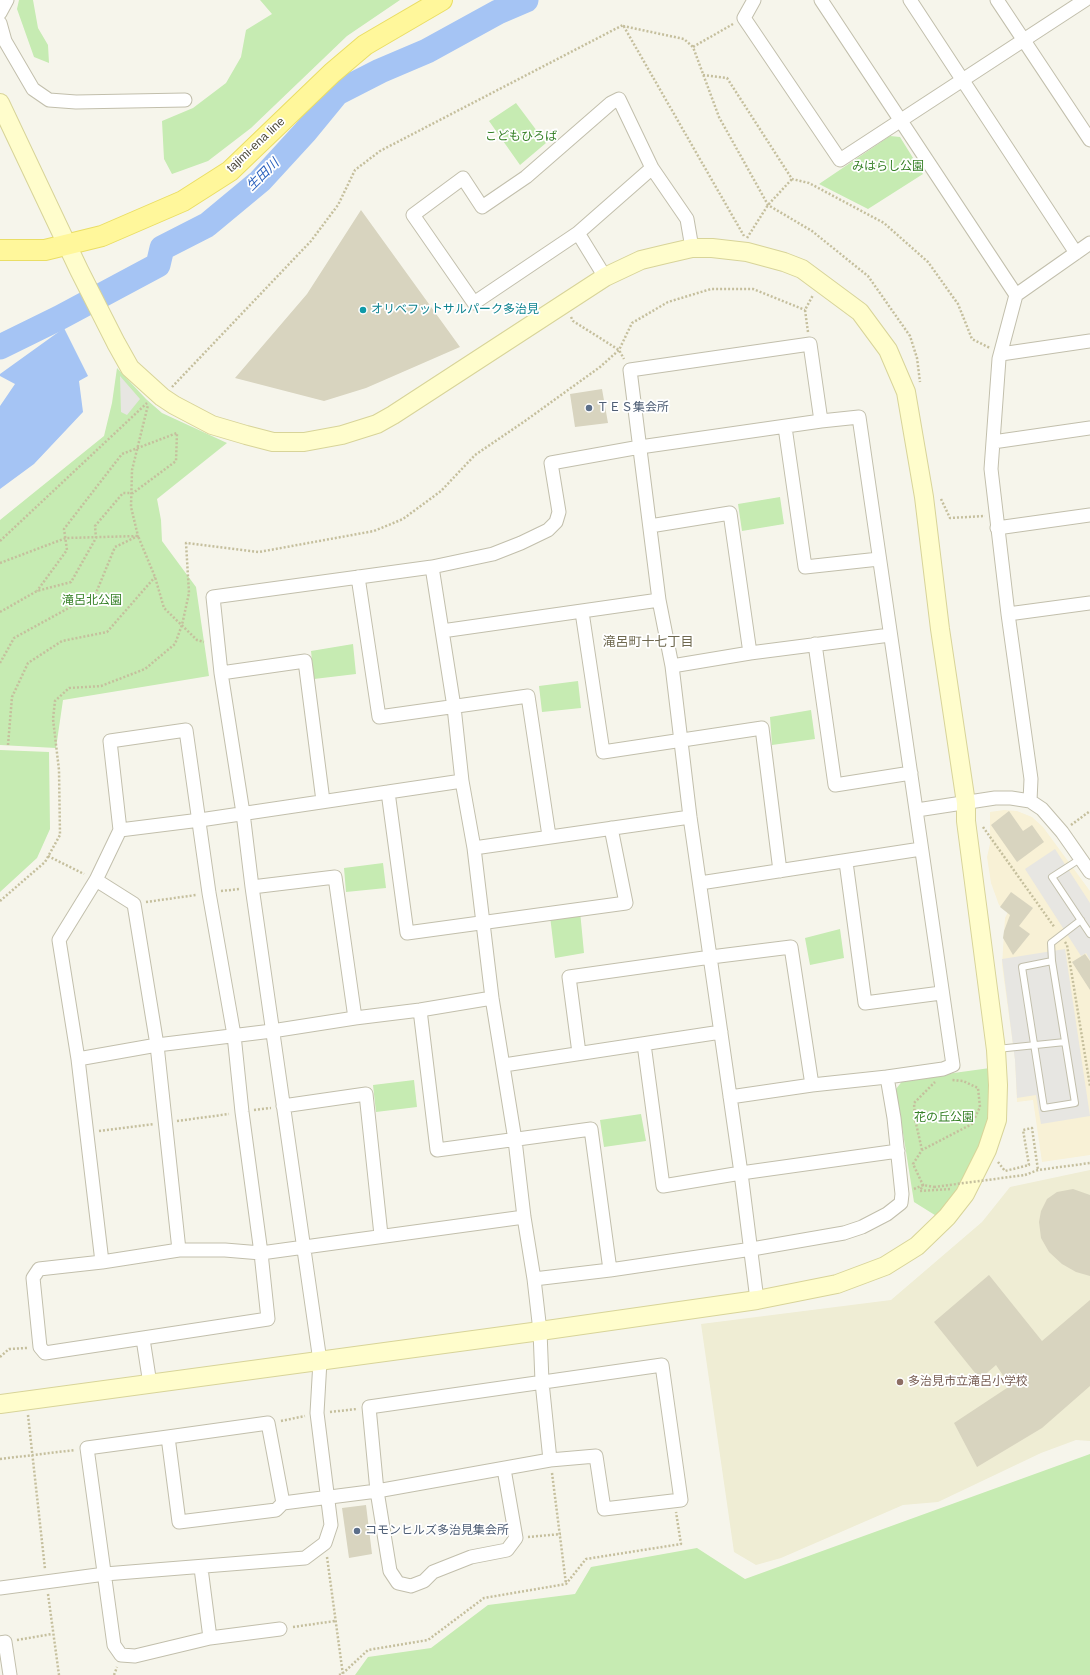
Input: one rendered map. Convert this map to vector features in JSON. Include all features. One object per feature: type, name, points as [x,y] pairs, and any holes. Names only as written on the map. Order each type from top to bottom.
[{"type":"main road","name":"tajimi-ena line","points":[[0,250],[45,250],[102,236],[183,201],[230,171],[332,73],[365,45],[442,0]]},
{"type":"street","points":[[0,13],[7,0]]},
{"type":"street","points":[[754,0],[744,18],[840,160],[1087,0],[1090,3]]},
{"type":"street","points":[[821,0],[1016,295]]},
{"type":"street","points":[[910,0],[1076,253]]},
{"type":"street","points":[[998,0],[1090,140]]},
{"type":"street","points":[[0,23],[5,41],[33,89],[49,100],[76,102],[185,100]]},
{"type":"street","points":[[652,168],[578,233],[474,303],[413,215],[463,178],[482,207],[526,177],[611,103],[619,99],[652,168],[687,219],[692,248]]},
{"type":"street","points":[[0,103],[79,270],[130,368],[174,406],[212,425],[273,442],[304,442],[324,439],[377,424],[605,277],[641,260],[692,248],[712,248],[747,252],[802,269],[860,312],[888,350],[906,392],[924,497],[940,629],[966,803],[966,821],[996,1050],[998,1086],[997,1120],[987,1150],[965,1194],[947,1217],[917,1246],[885,1266],[836,1284],[757,1300],[0,1404]]},
{"type":"street","points":[[578,233],[605,277]]},
{"type":"street","points":[[1030,802],[1031,779],[996,522],[991,469],[999,359],[1016,295],[1090,244]]},
{"type":"street","points":[[1001,354],[1090,341]]},
{"type":"street","points":[[757,1300],[742,1173],[690,817],[672,666],[659,600],[630,370],[810,344],[821,421]]},
{"type":"street","points":[[0,1588],[105,1574],[201,1568],[305,1558],[325,1543],[331,1526],[317,1413],[320,1361],[302,1247],[243,813],[221,673],[213,597],[432,567],[493,554],[522,543],[548,530],[556,522],[559,512],[551,462],[640,447],[859,417],[917,810],[941,992],[953,1065],[943,1069],[812,1085],[730,1097]]},
{"type":"street","points":[[785,427],[805,567],[879,559]]},
{"type":"street","points":[[993,442],[1090,428]]},
{"type":"street","points":[[650,526],[730,513],[750,653]]},
{"type":"street","points":[[996,522],[1090,515]]},
{"type":"street","points":[[432,567],[454,707],[462,781],[474,848],[484,923],[492,998],[504,1065],[524,1217],[534,1279],[540,1331],[542,1382],[550,1460]]},
{"type":"street","points":[[358,577],[379,717],[528,696],[549,836]]},
{"type":"street","points":[[442,631],[659,600]]},
{"type":"street","points":[[1008,614],[1090,603]]},
{"type":"street","points":[[582,612],[603,752],[762,728],[780,871]]},
{"type":"street","points":[[672,666],[750,653],[890,635]]},
{"type":"street","points":[[815,644],[835,785],[911,773]]},
{"type":"street","points":[[221,673],[305,662],[323,801]]},
{"type":"street","points":[[102,1262],[78,1059],[59,940],[96,880],[120,830],[110,741],[186,730],[200,820],[209,893],[234,1035],[242,1112],[261,1253],[268,1319],[45,1353],[40,1347],[34,1278],[40,1269],[102,1262],[180,1250],[225,1250],[261,1253],[382,1235],[524,1217]]},
{"type":"street","points":[[120,830],[200,820],[462,781]]},
{"type":"street","points":[[388,792],[407,934],[626,903],[611,828]]},
{"type":"street","points":[[917,810],[995,798],[1011,798],[1030,802],[1042,809],[1062,832],[1090,872]]},
{"type":"street","points":[[474,848],[549,836],[690,817]]},
{"type":"street","points":[[700,883],[846,862],[921,849]]},
{"type":"street","points":[[846,862],[865,1003],[941,992]]},
{"type":"street","points":[[252,888],[335,877],[355,1018]]},
{"type":"street","points":[[96,880],[134,904],[157,1045],[180,1250]]},
{"type":"street","points":[[579,1053],[569,977],[711,957],[791,948],[812,1085]]},
{"type":"street","points":[[78,1059],[157,1045],[272,1031],[492,998]]},
{"type":"street","points":[[420,1010],[437,1150],[590,1129],[610,1270]]},
{"type":"street","points":[[504,1065],[721,1032]]},
{"type":"street","points":[[644,1044],[663,1186],[742,1173],[898,1151]]},
{"type":"street","points":[[534,1279],[610,1270],[844,1234],[862,1227],[887,1214],[901,1203],[902,1194],[898,1151],[887,1077]]},
{"type":"street","points":[[283,1106],[366,1094],[382,1235]]},
{"type":"street","points":[[143,1339],[150,1384]]},
{"type":"street","points":[[168,1437],[179,1522],[276,1510],[283,1503],[377,1491],[550,1460],[596,1456],[604,1509],[681,1500],[662,1365],[369,1407],[377,1491],[390,1571],[398,1583],[411,1586],[424,1581],[433,1572],[471,1557],[507,1550],[516,1538],[504,1469]]},
{"type":"street","points":[[280,1629],[210,1638],[135,1656],[121,1655],[114,1645],[87,1448],[268,1424],[283,1503]]},
{"type":"street","points":[[201,1568],[210,1638]]},
{"type":"street","points":[[2,1642],[10,1675]]},
{"type":"lane","points":[[1080,859],[1052,877],[1090,934]]},
{"type":"lane","points":[[1052,961],[1022,967],[1044,1108],[1075,1103],[1052,961],[1051,943],[1081,920]]},
{"type":"lane","points":[[996,1050],[1065,1042]]},
{"type":"path","points":[[693,47],[744,18]]},
{"type":"path","points":[[623,26],[684,39],[693,47],[719,117],[768,205],[812,231],[868,276],[910,336],[917,358],[920,385],[906,392]]},
{"type":"path","points":[[703,75],[727,78],[792,178],[809,183],[884,223],[928,262],[958,304],[972,339],[1001,354]]},
{"type":"path","points":[[746,240],[768,205],[792,178]]},
{"type":"path","points":[[810,344],[805,310],[820,281]]},
{"type":"path","points":[[0,901],[45,862],[60,835],[58,770],[53,719],[55,701],[69,688],[101,686],[145,669],[175,644],[182,625],[189,593],[186,543],[259,552],[374,531],[403,519],[441,492],[474,454],[525,421],[600,367],[619,350],[632,323],[668,302],[711,288],[752,289],[805,310]]},
{"type":"path","points":[[561,306],[573,320],[619,350],[630,370]]},
{"type":"path","points":[[0,541],[149,401],[132,470],[131,507],[138,536],[155,577],[164,608],[197,640],[218,647]]},
{"type":"path","points":[[0,612],[37,591],[71,582],[96,538],[95,526],[123,494],[133,493],[176,461],[177,433],[122,454],[64,529],[67,550],[37,591]]},
{"type":"path","points":[[924,497],[941,499],[950,518],[996,522]]},
{"type":"path","points":[[0,563],[66,538],[138,536]]},
{"type":"path","points":[[0,663],[14,638],[96,593],[115,547],[138,536]]},
{"type":"path","points":[[8,745],[12,697],[28,663],[62,641],[107,632],[155,577]]},
{"type":"path","points":[[1062,832],[1090,811]]},
{"type":"path","points":[[48,856],[96,880]]},
{"type":"path","points":[[134,904],[252,888]]},
{"type":"path","points":[[922,1150],[915,1119],[914,1103],[933,1086],[937,1079]]},
{"type":"path","points":[[950,1080],[963,1081],[978,1088],[980,1107],[972,1124],[922,1150],[913,1164],[923,1185],[920,1192],[968,1187]]},
{"type":"path","points":[[87,1132],[165,1123],[283,1106]]},
{"type":"path","points":[[987,1150],[1005,1170],[1029,1165],[1024,1130],[1032,1128],[1038,1170]]},
{"type":"path","points":[[902,1194],[923,1185],[934,1187],[1025,1175],[1038,1170],[1090,1163]]},
{"type":"path","points":[[0,1357],[10,1349],[40,1347]]},
{"type":"path","points":[[27,1400],[52,1634],[59,1675]]},
{"type":"path","points":[[0,1459],[87,1448]]},
{"type":"path","points":[[550,1460],[561,1534],[566,1584]]},
{"type":"path","points":[[342,1675],[368,1650],[428,1640],[484,1598],[566,1584],[586,1559],[681,1544],[674,1500]]},
{"type":"path","points":[[516,1538],[561,1534]]},
{"type":"path","points":[[325,1543],[342,1675]]},
{"type":"path","points":[[280,1629],[335,1621]]},
{"type":"path","points":[[2,1642],[52,1634]]},
{"type":"shaded area","points":[[120,376],[140,399],[127,415],[121,412]]},
{"type":"shaded area","points":[[1004,810],[1017,811],[1032,817],[1043,827],[1090,891],[1090,1155],[1042,1162],[1033,1100],[1017,1102],[1015,1060],[1002,965],[1005,918],[1008,912],[999,905],[991,883],[987,857],[990,844],[990,812]]},
{"type":"shaded area","points":[[1055,849],[1090,903],[1090,960],[1086,953],[1081,956],[1025,869]]},
{"type":"shaded area","points":[[1065,949],[1090,1116],[1041,1124],[1036,1095],[1017,1098],[1015,1060],[1002,959]]},
{"type":"shaded area","name":"多治見市立滝呂小学校","points":[[1090,1170],[1090,1441],[1076,1440],[1041,1453],[938,1502],[903,1505],[781,1558],[756,1565],[734,1552],[701,1324],[891,1300],[982,1222],[1010,1187]]},
{"type":"green space","points":[[19,0],[33,0],[38,28],[48,45],[49,63],[34,57],[17,9]]},
{"type":"green space","points":[[260,0],[400,0],[347,36],[251,128],[208,161],[172,174],[164,159],[162,121],[193,108],[226,83],[241,57],[246,30],[272,14]]},
{"type":"green space","name":"こどもひろば","points":[[516,103],[546,143],[520,165],[489,121]]},
{"type":"green space","name":"みはらし公園","points":[[890,136],[900,137],[923,174],[868,209],[819,184]]},
{"type":"green space","name":"滝呂北公園","points":[[117,368],[146,399],[162,413],[227,443],[157,499],[161,520],[162,541],[196,587],[209,676],[63,700],[56,748],[0,745],[0,520],[104,436],[112,403]]},
{"type":"green space","points":[[780,497],[784,524],[742,531],[738,504]]},
{"type":"green space","points":[[353,644],[356,674],[314,679],[311,651]]},
{"type":"green space","points":[[578,681],[581,708],[542,712],[539,686]]},
{"type":"green space","points":[[811,710],[815,739],[772,745],[770,717]]},
{"type":"green space","points":[[0,750],[49,752],[50,829],[37,858],[0,892]]},
{"type":"green space","points":[[383,863],[386,888],[346,892],[344,868]]},
{"type":"green space","points":[[580,911],[584,953],[555,958],[550,916]]},
{"type":"green space","points":[[840,929],[844,958],[810,965],[805,938]]},
{"type":"green space","name":"花の丘公園","points":[[990,1068],[992,1095],[986,1131],[973,1164],[957,1193],[938,1217],[914,1202],[896,1089],[903,1080]]},
{"type":"green space","points":[[414,1080],[417,1107],[376,1112],[373,1085]]},
{"type":"green space","points":[[641,1114],[646,1141],[604,1147],[600,1120]]},
{"type":"green space","points":[[1090,1454],[1090,1675],[355,1675],[368,1657],[431,1648],[488,1605],[575,1594],[591,1567],[697,1548],[745,1579]]},
{"type":"water","points":[[64,328],[88,376],[79,381],[83,412],[34,464],[0,489],[0,406],[15,384],[0,376],[0,374]]},
{"type":"building","name":"オリベフットサルパーク多治見","points":[[361,210],[460,347],[366,388],[324,401],[235,378],[307,294]]},
{"type":"building","name":"ＴＥＳ集会所","points":[[602,389],[608,423],[575,427],[570,394]]},
{"type":"building","points":[[1009,811],[1023,831],[1032,825],[1044,842],[1017,862],[991,825]]},
{"type":"building","points":[[1011,892],[1033,908],[1019,926],[1030,934],[1013,955],[1003,938],[1010,915],[1000,907]]},
{"type":"building","points":[[1085,954],[1090,961],[1090,990],[1072,962]]},
{"type":"building","points":[[1073,1189],[1090,1195],[1090,1276],[1076,1272],[1062,1264],[1049,1252],[1041,1238],[1039,1222],[1041,1211],[1047,1199],[1057,1192]]},
{"type":"building","points":[[989,1275],[1042,1341],[1090,1300],[1090,1386],[1042,1428],[977,1467],[954,1423],[1010,1386],[996,1365],[980,1379],[934,1322]]},
{"type":"building","name":"コモンヒルズ多治見集会所","points":[[366,1505],[372,1554],[349,1558],[342,1508]]},
{"type":"waterway","name":"生田川","points":[[0,347],[59,318],[158,265],[162,248],[207,225],[260,181],[305,132],[337,93],[380,71],[427,51],[498,12],[526,0]]},
{"type":"place","name":"オリベフットサルパーク多治見","points":[[363,310]]},
{"type":"place","name":"ＴＥＳ集会所","points":[[589,408]]},
{"type":"place","name":"多治見市立滝呂小学校","points":[[900,1382]]},
{"type":"place","name":"コモンヒルズ多治見集会所","points":[[357,1531]]},
{"type":"district","name":"滝呂町十七丁目","points":[[648,642]]}]
